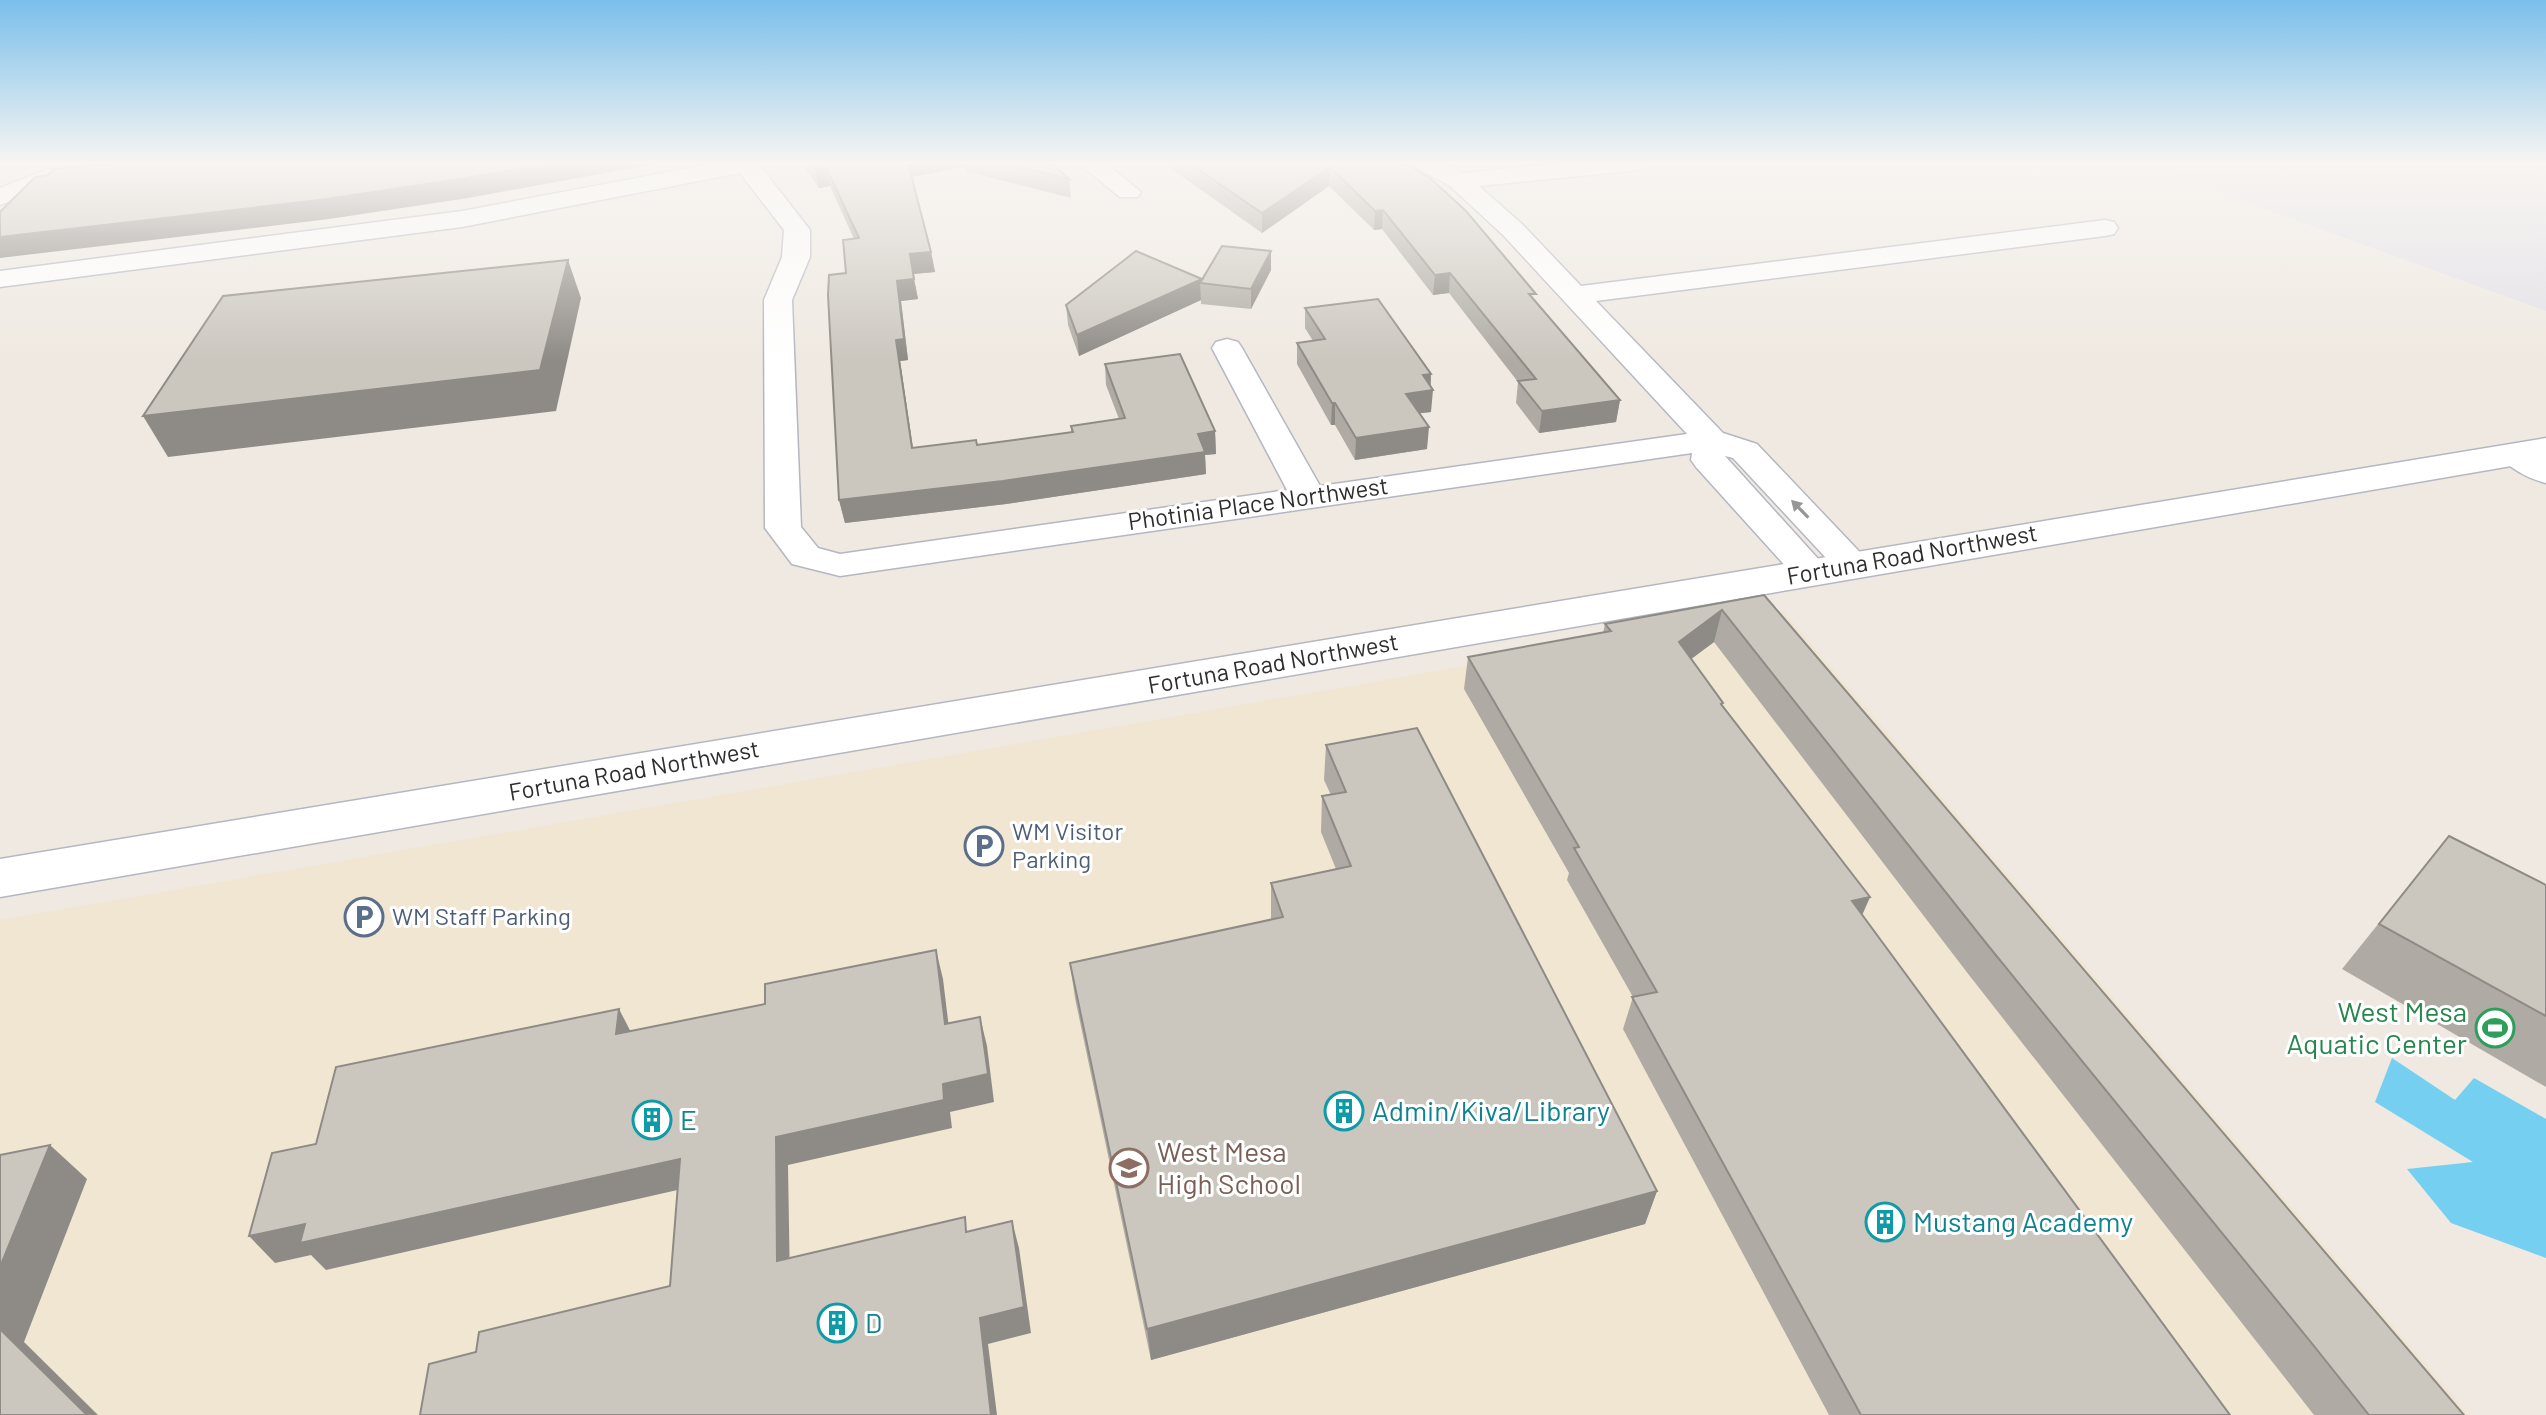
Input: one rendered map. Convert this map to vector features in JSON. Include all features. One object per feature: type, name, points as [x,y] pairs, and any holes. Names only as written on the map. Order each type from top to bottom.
[{"type":"street","points":[[0,279],[385,229]]},
{"type":"street","name":"Photinia Place Northwest","points":[[796,229],[796,257],[778,300],[783,528],[805,556],[840,565],[1711,440]]},
{"type":"street","points":[[1512,229],[1711,440],[1745,451],[1853,565]]},
{"type":"street","points":[[1574,295],[2097,229]]},
{"type":"street","points":[[1227,348],[1308,496]]},
{"type":"street","points":[[1711,440],[1708,460],[1811,572]]},
{"type":"street","name":"Fortuna Road Northwest","points":[[0,878],[1853,565],[2536,458]]},
{"type":"shaded area","points":[[2321,229],[2546,229],[2546,311]]},
{"type":"shaded area","name":"West Mesa High School","points":[[1783,611],[2469,1415],[0,1415],[0,920]]},
{"type":"water","points":[[2392,1058],[2455,1100],[2474,1078],[2546,1119],[2546,1258],[2451,1223],[2407,1169],[2473,1162],[2375,1102]]},
{"type":"building","points":[[0,229],[69,229],[0,237]]},
{"type":"building","points":[[855,229],[925,229],[931,252],[910,254],[914,279],[897,281],[904,339],[896,340],[912,448],[976,440],[977,445],[1073,432],[1071,426],[1125,418],[1105,364],[1180,354],[1215,431],[1198,434],[1205,452],[1003,481],[839,500],[829,275],[846,273],[843,240],[859,238]]},
{"type":"building","points":[[1398,229],[1481,229],[1536,294],[1529,294],[1620,400],[1542,411],[1518,381],[1536,379],[1450,273],[1435,275]]},
{"type":"building","points":[[1222,246],[1271,251],[1251,289],[1200,283]]},
{"type":"building","points":[[1136,251],[1202,279],[1077,335],[1066,305]]},
{"type":"building","points":[[568,260],[540,370],[143,416],[223,296]]},
{"type":"building","points":[[1378,299],[1431,374],[1423,375],[1433,390],[1406,394],[1429,427],[1356,438],[1297,343],[1325,339],[1305,308]]},
{"type":"building","points":[[1764,595],[2464,1415],[2369,1415],[1986,943],[1722,610],[1679,642],[1721,704],[1870,897],[1852,901],[2230,1415],[1861,1415],[1632,997],[1657,992],[1574,848],[1579,847],[1468,657],[1611,631],[1605,624]]},
{"type":"building","name":"Admin/Kiva/Library","points":[[1417,728],[1657,1191],[1147,1329],[1070,963],[1283,917],[1271,883],[1351,866],[1322,796],[1346,792],[1326,745]]},
{"type":"building","points":[[2449,836],[2546,885],[2546,1016],[2379,924]]},
{"type":"building","points":[[936,950],[945,1024],[980,1017],[988,1074],[943,1084],[944,1100],[776,1137],[777,1261],[965,1217],[966,1232],[1012,1221],[1024,1307],[980,1318],[991,1415],[420,1415],[429,1364],[476,1352],[479,1332],[670,1286],[680,1159],[300,1243],[305,1224],[249,1236],[272,1153],[316,1144],[336,1067],[619,1009],[616,1034],[765,1004],[765,984]]},
{"type":"building","points":[[50,1145],[0,1267],[0,1155]]},
{"type":"building","points":[[0,1329],[87,1415],[0,1415]]},
{"type":"place","name":"WM Visitor Parking","points":[[984,846]]},
{"type":"place","name":"WM Staff Parking","points":[[364,917]]},
{"type":"place","name":"West Mesa Aquatic Center","points":[[2495,1028]]},
{"type":"place","name":"Admin/Kiva/Library","points":[[1344,1111]]},
{"type":"place","name":"E","points":[[652,1120]]},
{"type":"place","name":"West Mesa High School","points":[[1129,1168]]},
{"type":"place","name":"Mustang Academy","points":[[1885,1222]]},
{"type":"place","name":"D","points":[[837,1323]]}]
